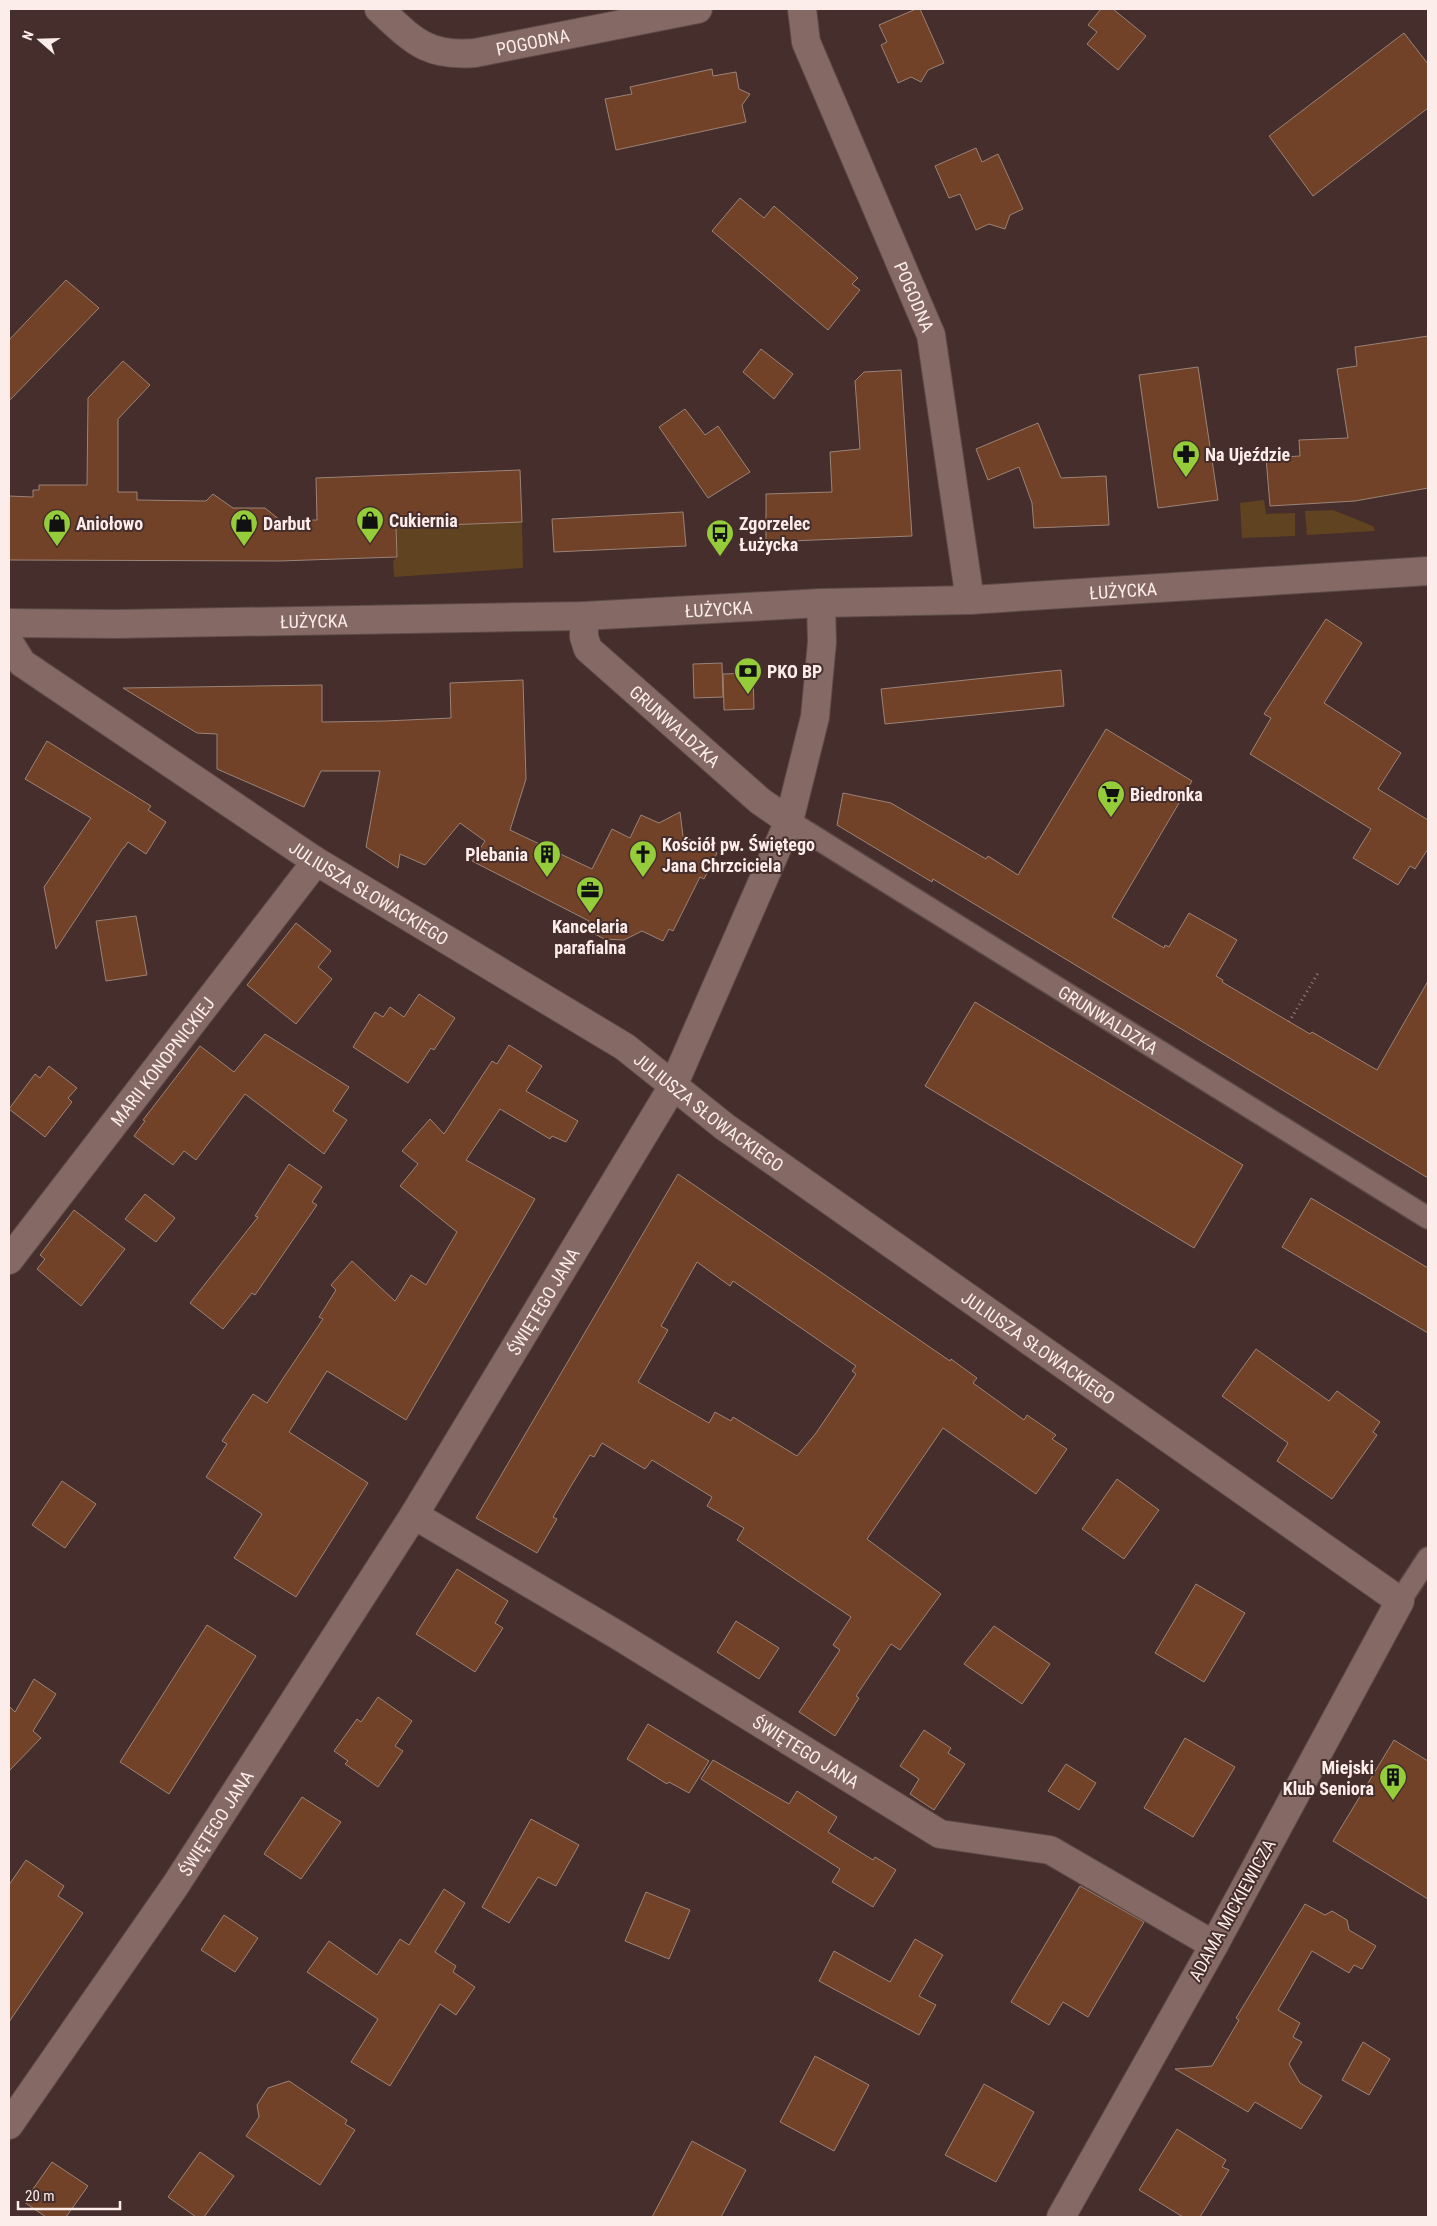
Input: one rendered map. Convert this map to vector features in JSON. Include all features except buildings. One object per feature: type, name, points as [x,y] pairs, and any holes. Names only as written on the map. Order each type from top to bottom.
[{"type":"street","name":"POGODNA","points":[[379,9],[413,38],[431,50],[454,55],[475,54],[698,9]]},
{"type":"street","name":"POGODNA","points":[[802,9],[806,42],[931,335],[970,600]]},
{"type":"street","name":"ŁUŻYCKA","points":[[9,623],[116,624],[584,616],[821,603],[970,600],[1428,571]]},
{"type":"street","points":[[673,1086],[789,822],[815,717],[822,642],[821,603]]},
{"type":"street","name":"GRUNWALDZKA","points":[[584,616],[584,637],[588,649],[760,801],[789,822]]},
{"type":"street","name":"JULIUSZA SŁOWACKIEGO","points":[[9,642],[22,663],[314,860],[625,1047],[725,1127],[1400,1601]]},
{"type":"street","name":"MARII KONOPNICKIEJ","points":[[9,1260],[308,872],[314,860]]},
{"type":"street","name":"ŚWIĘTEGO JANA","points":[[9,2125],[175,1886],[414,1515],[673,1086]]},
{"type":"street","name":"ŚWIĘTEGO JANA","points":[[414,1515],[619,1636],[940,1834],[1050,1850],[1214,1945]]},
{"type":"street","name":"ADAMA MICKIEWICZA","points":[[1061,2217],[1214,1945],[1400,1601]]},
{"type":"lane","name":"GRUNWALDZKA","points":[[789,822],[1428,1218]]},
{"type":"lane","points":[[1400,1601],[1428,1558]]},
{"type":"path","points":[[1289,1022],[1318,973]]},
{"type":"shaded area","points":[[1264,500],[1266,514],[1295,513],[1295,536],[1242,538],[1240,503]]},
{"type":"shaded area","points":[[1333,510],[1373,526],[1375,531],[1307,535],[1305,511]]},
{"type":"shaded area","points":[[522,522],[523,568],[394,577],[393,561],[397,557],[396,527]]},
{"type":"place","name":"Na Ujeździe","points":[[1186,478]]},
{"type":"place","name":"Cukiernia","points":[[370,544]]},
{"type":"place","name":"Aniołowo","points":[[57,547]]},
{"type":"place","name":"Darbut","points":[[244,547]]},
{"type":"place","name":"Zgorzelec Łużycka","points":[[720,557]]},
{"type":"place","name":"PKO BP","points":[[748,695]]},
{"type":"place","name":"Biedronka","points":[[1111,818]]},
{"type":"place","name":"Plebania","points":[[547,878]]},
{"type":"place","name":"Kościół pw. Świętego Jana Chrzciciela","points":[[643,878]]},
{"type":"place","name":"Kancelaria parafialna","points":[[590,914]]},
{"type":"place","name":"Miejski Klub Seniora","points":[[1393,1801]]}]
